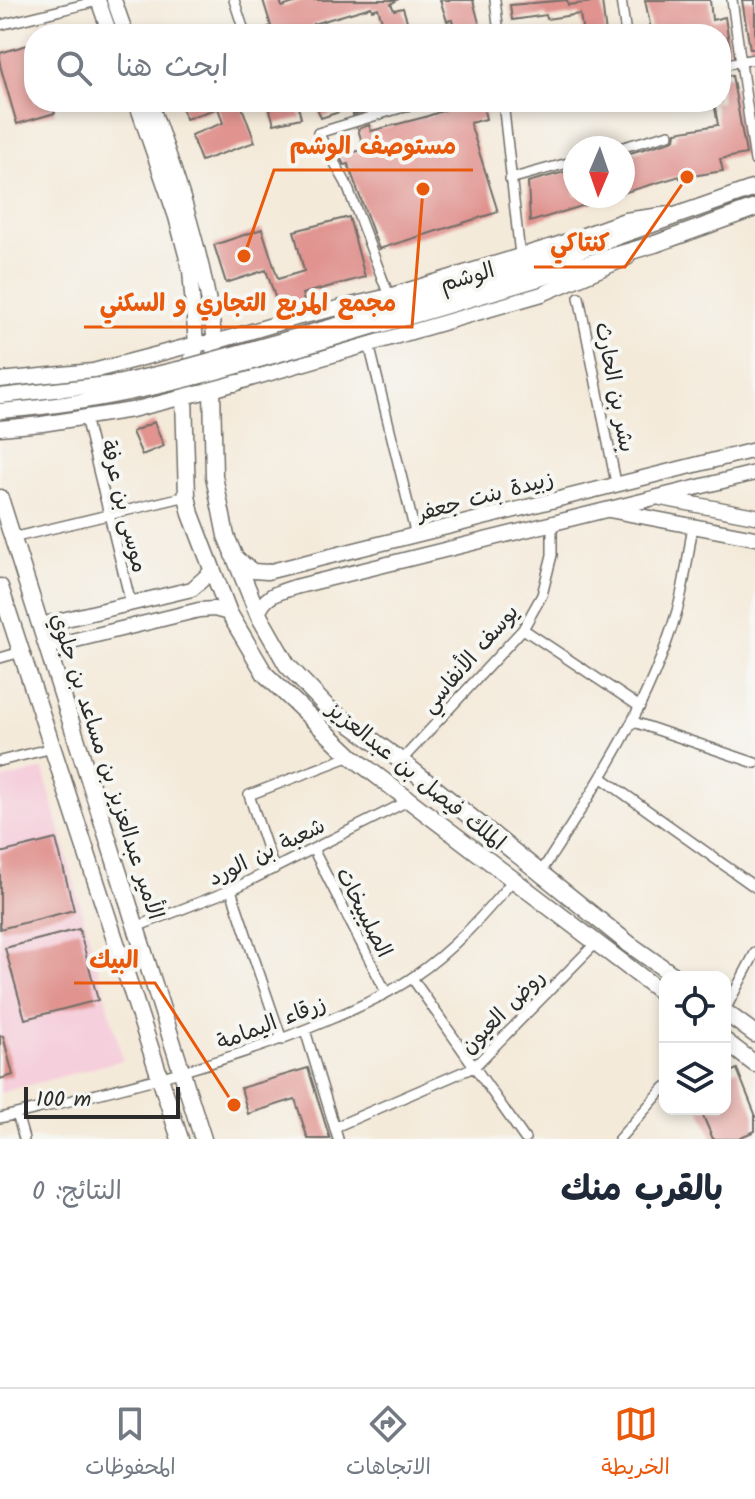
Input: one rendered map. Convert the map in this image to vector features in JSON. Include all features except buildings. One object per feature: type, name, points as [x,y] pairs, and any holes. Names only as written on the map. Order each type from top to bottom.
[{"type":"main road","name":"الوشم","points":[[381,318],[755,188]]},
{"type":"main road","name":"الوشم","points":[[381,318],[655,244],[755,208]]},
{"type":"main road","points":[[211,380],[215,342]]},
{"type":"main road","points":[[196,344],[198,358],[211,380]]},
{"type":"main road","name":"الملك فيصل بن عبدالعزيز","points":[[196,344],[179,397],[187,496],[229,613],[265,674],[351,756],[659,990]]},
{"type":"main road","points":[[179,397],[211,380],[235,383]]},
{"type":"main road","name":"الملك فيصل بن عبدالعزيز","points":[[211,380],[214,476],[232,554],[258,614],[287,665],[327,707],[401,761],[629,944],[667,971]]},
{"type":"main road","name":"الأمير عبدالعزيز بن مساعد بن جلوي","points":[[0,498],[203,1139]]},
{"type":"main road","name":"الأمير عبدالعزيز بن مساعد بن جلوي","points":[[0,587],[180,1139]]},
{"type":"main road","points":[[731,1016],[755,1034]]},
{"type":"main road","points":[[728,1043],[755,1064]]},
{"type":"street","points":[[114,0],[122,24]]},
{"type":"street","points":[[234,0],[242,24]]},
{"type":"street","points":[[495,0],[498,24]]},
{"type":"street","points":[[621,0],[625,24]]},
{"type":"street","points":[[732,0],[755,161]]},
{"type":"street","points":[[0,25],[98,1],[106,24]]},
{"type":"street","points":[[731,63],[755,59]]},
{"type":"street","points":[[139,112],[176,217],[190,270],[196,344]]},
{"type":"street","points":[[154,112],[185,199],[210,302],[215,342]]},
{"type":"street","points":[[387,112],[318,133],[346,183],[389,296]]},
{"type":"street","points":[[504,112],[520,255]]},
{"type":"street","points":[[635,144],[669,134]]},
{"type":"street","points":[[510,179],[563,164]]},
{"type":"street","points":[[0,380],[93,371],[196,344],[215,342],[296,318],[389,296],[625,220],[687,212]]},
{"type":"street","points":[[235,383],[542,294],[655,244]]},
{"type":"street","name":"بشر بن الحارث","points":[[579,297],[616,483]]},
{"type":"street","points":[[296,318],[283,325],[278,346],[286,359],[308,362]]},
{"type":"street","name":"الوشم","points":[[0,396],[117,383],[381,318]]},
{"type":"street","name":"الوشم","points":[[0,411],[45,408],[191,379],[381,318]]},
{"type":"street","points":[[369,344],[416,536]]},
{"type":"street","points":[[0,428],[85,417],[179,397],[182,373],[172,359],[156,354]]},
{"type":"street","name":"موسى بن عرفة","points":[[85,417],[131,604]]},
{"type":"street","name":"زبيدة بنت جعفر","points":[[232,554],[260,573],[285,569],[755,450]]},
{"type":"street","points":[[724,457],[739,458],[743,463],[741,473],[719,489],[722,498],[754,516]]},
{"type":"street","name":"زبيدة بنت جعفر","points":[[258,614],[261,604],[269,596],[295,587],[755,473]]},
{"type":"street","points":[[12,538],[187,496]]},
{"type":"street","points":[[656,497],[754,516]]},
{"type":"street","points":[[604,509],[755,538]]},
{"type":"street","name":"يوسف الأنفاسي","points":[[401,761],[523,629],[542,595],[552,555],[552,522]]},
{"type":"street","points":[[541,872],[634,722],[677,609],[693,526]]},
{"type":"street","points":[[285,569],[280,581],[285,586],[295,587]]},
{"type":"street","points":[[41,625],[178,593],[199,585],[212,571]]},
{"type":"street","points":[[178,593],[186,594],[192,601],[190,610],[185,614]]},
{"type":"street","points":[[47,647],[185,614],[214,609],[229,613]]},
{"type":"street","points":[[523,629],[640,707]]},
{"type":"street","points":[[0,658],[21,652]]},
{"type":"street","points":[[634,722],[755,763]]},
{"type":"street","points":[[0,761],[53,748]]},
{"type":"street","points":[[274,869],[249,795],[351,756]]},
{"type":"street","points":[[602,778],[755,887]]},
{"type":"street","name":"شعبة بن الورد","points":[[136,927],[231,890],[408,801]]},
{"type":"street","name":"الصليبيخات","points":[[313,849],[386,992]]},
{"type":"street","name":"زرقاء اليمامة","points":[[0,1118],[182,1073],[305,1030],[412,978],[483,916],[513,880]]},
{"type":"street","points":[[231,890],[282,1040]]},
{"type":"street","name":"روض العيون","points":[[335,1127],[474,1067],[596,943]]},
{"type":"street","points":[[731,999],[755,953]]},
{"type":"street","points":[[412,978],[525,1139]]},
{"type":"street","points":[[305,1030],[338,1139]]},
{"type":"street","points":[[619,1139],[659,1094]]},
{"type":"street","points":[[17,1114],[24,1139]]},
{"type":"shaded area","points":[[43,769],[123,1060],[0,1093],[0,780]]},
{"type":"place","name":"كنتاكي","points":[[687,177]]},
{"type":"place","name":"مجمع المربع التجاري و السكني","points":[[423,189]]},
{"type":"place","name":"مستوصف الوشم","points":[[244,256]]},
{"type":"place","name":"البيك","points":[[234,1105]]}]
